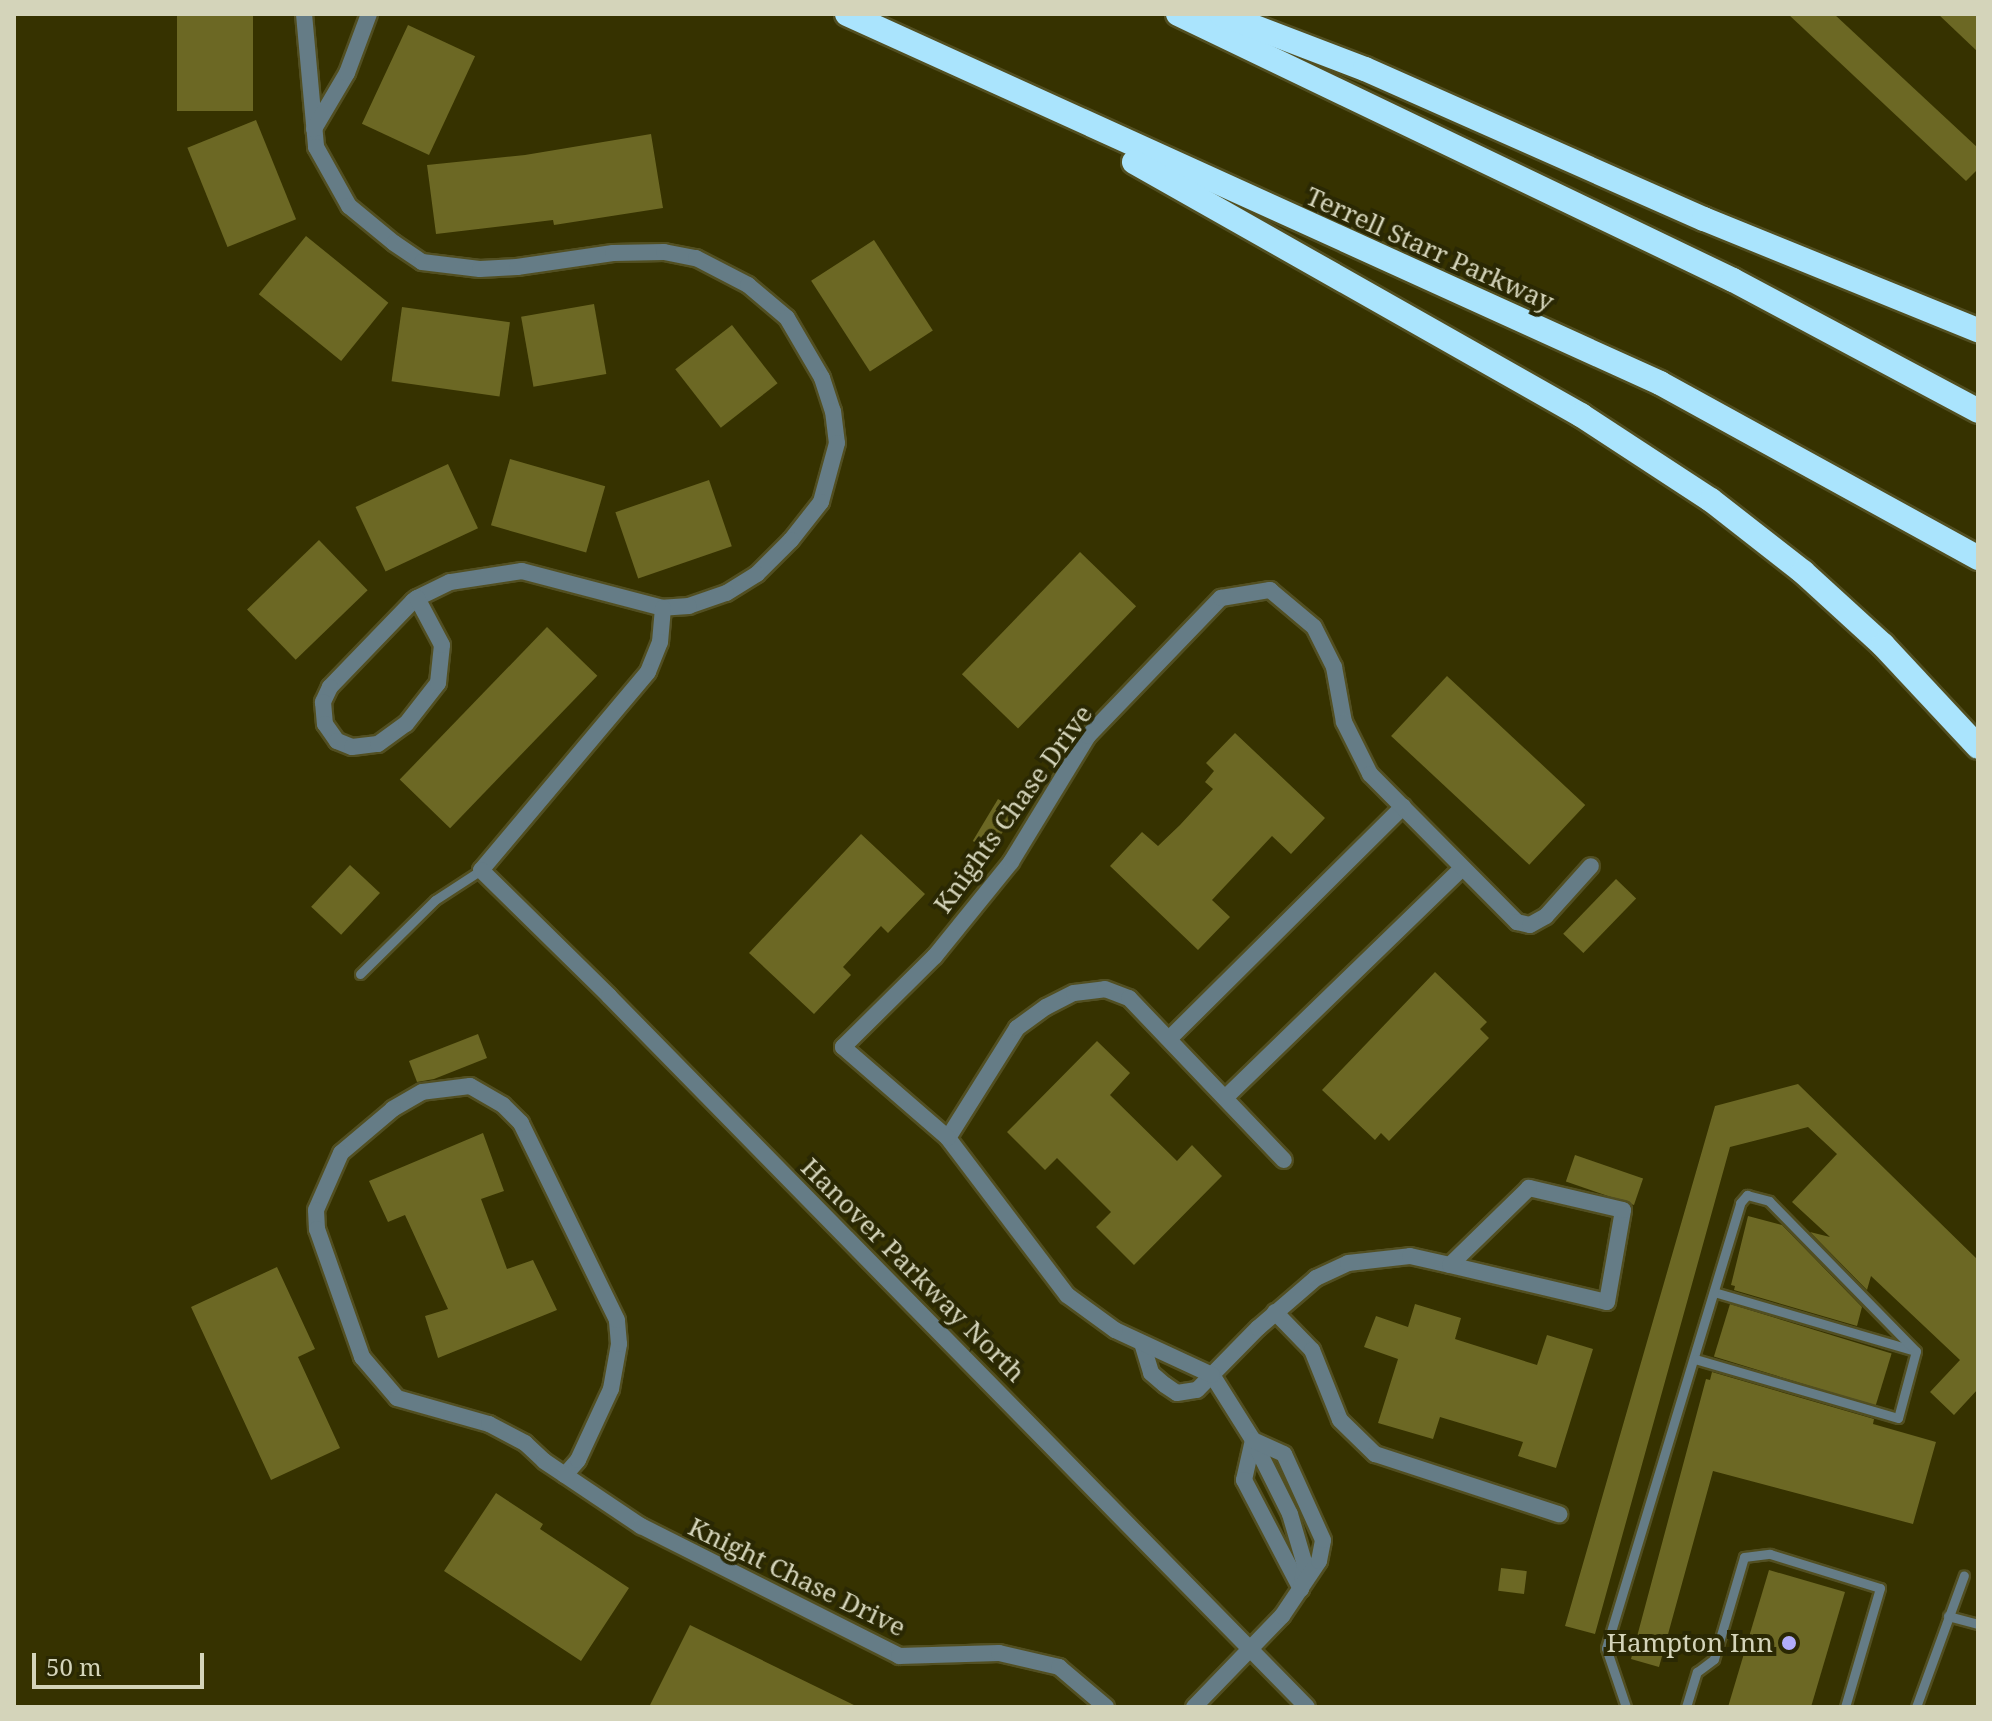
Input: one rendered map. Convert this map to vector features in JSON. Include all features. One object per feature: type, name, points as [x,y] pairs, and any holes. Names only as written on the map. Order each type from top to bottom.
[{"type":"highway","name":"Terrell Starr Parkway","points":[[847,14],[1660,383],[1978,558]]},
{"type":"highway","points":[[1178,14],[1733,280],[1978,411]]},
{"type":"highway","points":[[1221,14],[1365,69],[1704,219],[1978,330]]},
{"type":"highway","points":[[1007,89],[1581,415],[1711,500],[1803,572],[1883,645],[1978,747]]},
{"type":"street","points":[[304,14],[316,147],[349,206],[422,262],[505,268],[613,253],[664,252],[696,258],[726,270],[787,318],[822,378],[833,411],[837,443],[821,502],[791,540],[757,574],[714,598],[689,606],[663,608],[522,571],[450,582],[417,598],[330,687],[323,702],[325,724],[337,741],[352,747],[378,744],[406,724],[438,683],[442,645],[417,598]]},
{"type":"street","points":[[314,129],[347,73],[369,14]]},
{"type":"street","name":"Knights Chase Drive","points":[[1212,1375],[1090,1315],[1067,1295],[948,1138],[843,1047],[935,956],[1011,862],[1088,736],[1221,598],[1270,590],[1314,627],[1334,667],[1344,722],[1370,774],[1517,922],[1530,925],[1546,916],[1591,866]]},
{"type":"street","points":[[481,870],[648,672],[660,642],[663,608]]},
{"type":"street","points":[[1169,1039],[1403,807]]},
{"type":"street","points":[[1225,1098],[1462,868]]},
{"type":"street","name":"Hanover Parkway North","points":[[481,870],[631,1018],[1307,1707]]},
{"type":"street","points":[[948,1138],[1017,1028],[1046,1007],[1074,993],[1105,989],[1129,998],[1284,1160]]},
{"type":"street","name":"Knight Chase Drive","points":[[565,1475],[578,1460],[611,1389],[619,1344],[617,1320],[521,1123],[503,1105],[470,1086],[422,1092],[393,1109],[341,1153],[316,1210],[317,1229],[362,1357],[397,1398],[489,1424],[525,1443],[565,1475],[641,1526],[899,1656],[999,1653],[1059,1667],[1106,1707]]},
{"type":"street","points":[[1142,1343],[1151,1373],[1177,1393],[1197,1390],[1275,1312],[1316,1278],[1348,1263],[1410,1256],[1607,1302],[1623,1210],[1529,1188],[1450,1265]]},
{"type":"street","points":[[1275,1312],[1312,1350],[1340,1420],[1375,1454],[1559,1514]]},
{"type":"street","points":[[1212,1375],[1253,1440],[1290,1514],[1305,1565],[1301,1589]]},
{"type":"street","points":[[1253,1440],[1244,1480],[1301,1589]]},
{"type":"street","points":[[1194,1707],[1252,1651],[1319,1561],[1323,1540],[1284,1454],[1253,1440]]},
{"type":"street","points":[[1290,1514],[1307,1505]]},
{"type":"lane","points":[[360,974],[435,900],[481,870]]},
{"type":"lane","points":[[1626,1707],[1606,1648],[1740,1203],[1747,1195],[1769,1201],[1916,1351]]},
{"type":"lane","points":[[1714,1292],[1916,1351]]},
{"type":"lane","points":[[1695,1359],[1898,1418],[1916,1351]]},
{"type":"lane","points":[[1686,1707],[1697,1672],[1714,1659],[1744,1557],[1770,1554],[1880,1588],[1845,1707]]},
{"type":"lane","points":[[1916,1707],[1964,1575]]},
{"type":"lane","points":[[1948,1616],[1978,1624]]},
{"type":"building","points":[[177,14],[253,14],[253,111],[177,111]]},
{"type":"building","points":[[1788,14],[1834,14],[1978,148],[1978,169],[1966,181]]},
{"type":"building","points":[[1938,14],[1978,14],[1978,52]]},
{"type":"building","points":[[408,25],[475,56],[429,155],[362,124]]},
{"type":"building","points":[[256,120],[296,219],[227,247],[187,148]]},
{"type":"building","points":[[651,134],[663,208],[554,225],[553,220],[436,234],[427,165],[525,155]]},
{"type":"building","points":[[306,236],[388,303],[341,361],[259,294]]},
{"type":"building","points":[[874,240],[933,331],[870,371],[811,281]]},
{"type":"building","points":[[594,304],[606,374],[533,387],[521,317]]},
{"type":"building","points":[[402,307],[510,322],[500,396],[392,381]]},
{"type":"building","points":[[732,325],[778,383],[721,428],[675,369]]},
{"type":"building","points":[[510,459],[605,486],[586,553],[491,525]]},
{"type":"building","points":[[448,464],[478,528],[386,571],[356,507]]},
{"type":"building","points":[[709,480],[732,546],[638,578],[615,512]]},
{"type":"building","points":[[319,540],[368,590],[296,660],[247,609]]},
{"type":"building","points":[[1080,552],[1136,606],[1018,728],[962,674]]},
{"type":"building","points":[[547,627],[597,676],[450,828],[400,780]]},
{"type":"building","points":[[1447,676],[1585,805],[1529,865],[1391,736]]},
{"type":"building","points":[[1235,733],[1325,818],[1291,854],[1272,836],[1212,900],[1230,917],[1198,950],[1110,866],[1142,832],[1158,846],[1180,825],[1213,789],[1205,782],[1214,771],[1206,763]]},
{"type":"building","points":[[998,799],[1016,810],[991,852],[973,841]]},
{"type":"building","points":[[861,834],[925,894],[888,933],[881,926],[843,967],[851,975],[814,1014],[749,953]]},
{"type":"building","points":[[350,865],[380,893],[341,935],[311,907]]},
{"type":"building","points":[[1616,879],[1636,898],[1583,953],[1563,934]]},
{"type":"building","points":[[1435,972],[1487,1022],[1480,1029],[1489,1038],[1389,1141],[1381,1133],[1375,1140],[1322,1090]]},
{"type":"building","points":[[478,1034],[487,1058],[434,1079],[417,1082],[409,1061]]},
{"type":"building","points":[[1097,1041],[1130,1073],[1110,1095],[1177,1161],[1192,1145],[1222,1176],[1134,1265],[1096,1227],[1111,1212],[1057,1158],[1045,1170],[1007,1132]]},
{"type":"building","points":[[1798,1084],[1978,1260],[1978,1389],[1954,1415],[1930,1392],[1960,1360],[1871,1276],[1867,1290],[1810,1232],[1830,1237],[1792,1202],[1837,1154],[1808,1127],[1730,1147],[1595,1634],[1565,1626],[1715,1106]]},
{"type":"building","points":[[483,1133],[504,1191],[481,1199],[507,1269],[533,1260],[557,1310],[438,1358],[425,1316],[448,1309],[405,1215],[388,1222],[369,1181]]},
{"type":"building","points":[[1575,1155],[1643,1178],[1634,1205],[1566,1181]]},
{"type":"building","points":[[1748,1216],[1782,1225],[1862,1307],[1857,1326],[1734,1290],[1735,1286],[1731,1285]]},
{"type":"building","points":[[277,1267],[315,1349],[298,1357],[340,1448],[271,1480],[191,1307]]},
{"type":"building","points":[[1415,1304],[1461,1318],[1455,1339],[1537,1365],[1547,1335],[1593,1349],[1556,1468],[1518,1456],[1523,1442],[1440,1417],[1433,1439],[1378,1423],[1398,1359],[1364,1347],[1376,1316],[1408,1327]]},
{"type":"building","points":[[1730,1304],[1892,1353],[1876,1406],[1714,1357]]},
{"type":"building","points":[[1712,1372],[1874,1419],[1873,1424],[1936,1442],[1913,1524],[1713,1471],[1659,1667],[1631,1659],[1706,1379],[1710,1380]]},
{"type":"building","points":[[496,1493],[543,1524],[540,1529],[629,1588],[581,1661],[444,1571]]},
{"type":"building","points":[[1501,1568],[1527,1571],[1524,1594],[1498,1591]]},
{"type":"building","name":"Hampton Inn","points":[[1769,1570],[1845,1592],[1811,1707],[1728,1707]]},
{"type":"building","points":[[690,1625],[858,1707],[649,1707]]},
{"type":"place","name":"Hampton Inn","points":[[1789,1643]]}]
